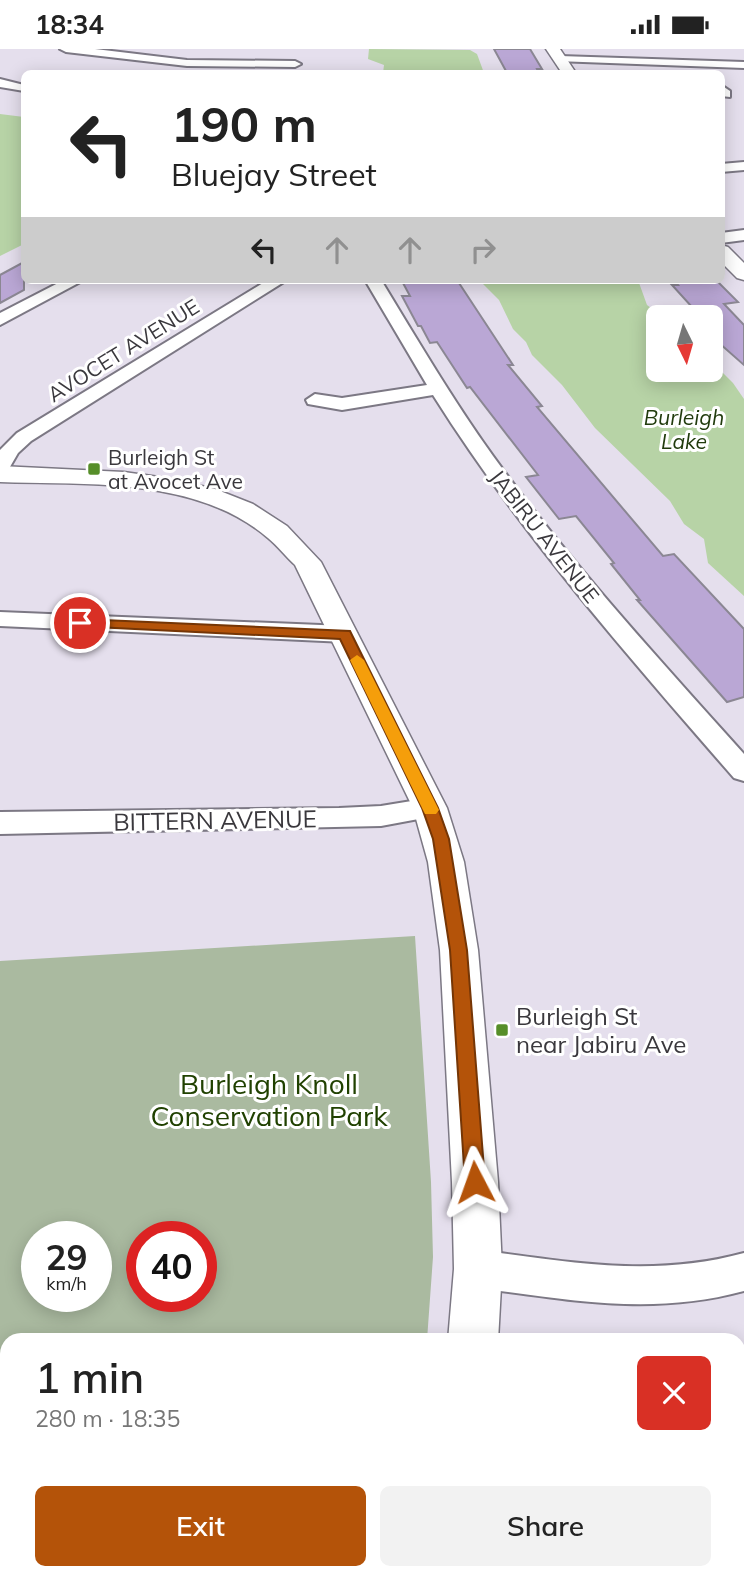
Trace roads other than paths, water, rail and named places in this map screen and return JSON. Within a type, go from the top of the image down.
[{"type":"street","points":[[66,49],[187,63],[295,69],[294,49]]},
{"type":"street","points":[[557,54],[744,65]]},
{"type":"street","points":[[557,54],[567,70]]},
{"type":"street","points":[[698,63],[704,70]]},
{"type":"street","points":[[0,83],[21,87]]},
{"type":"street","points":[[725,168],[744,166]]},
{"type":"street","points":[[725,237],[744,235]]},
{"type":"street","points":[[725,255],[744,274]]},
{"type":"street","points":[[0,320],[68,284]]},
{"type":"street","name":"AVOCET AVENUE","points":[[0,468],[10,450],[24,437],[273,284]]},
{"type":"street","name":"JABIRU AVENUE","points":[[375,284],[437,389],[487,461],[590,595],[744,771]]},
{"type":"street","points":[[314,400],[342,404],[437,389]]},
{"type":"street","points":[[0,474],[164,485],[218,499],[275,529],[293,544],[307,562],[430,808],[446,862],[458,950],[475,1182],[478,1269],[474,1333]]},
{"type":"street","points":[[0,619],[345,634]]},
{"type":"street","name":"BITTERN AVENUE","points":[[0,824],[339,818],[381,816],[430,808]]},
{"type":"street","points":[[478,1269],[625,1288],[684,1285],[744,1272]]},
{"type":"water","points":[[369,49],[470,50],[477,54],[483,70],[383,70],[384,65],[368,59]]},
{"type":"water","points":[[0,114],[21,117],[21,246],[0,256]]},
{"type":"water","name":"Burleigh Lake","points":[[483,284],[639,284],[647,305],[646,382],[723,382],[723,373],[733,383],[744,399],[744,596],[708,563],[704,539],[684,524],[670,501],[595,428],[513,329],[499,300]]},
{"type":"place","name":"Burleigh St at Avocet Ave","points":[[94,469]]},
{"type":"place","name":"Burleigh St near Jabiru Ave","points":[[502,1030]]},
{"type":"park label","name":"Burleigh Knoll Conservation Park","points":[[269,1099]]}]
